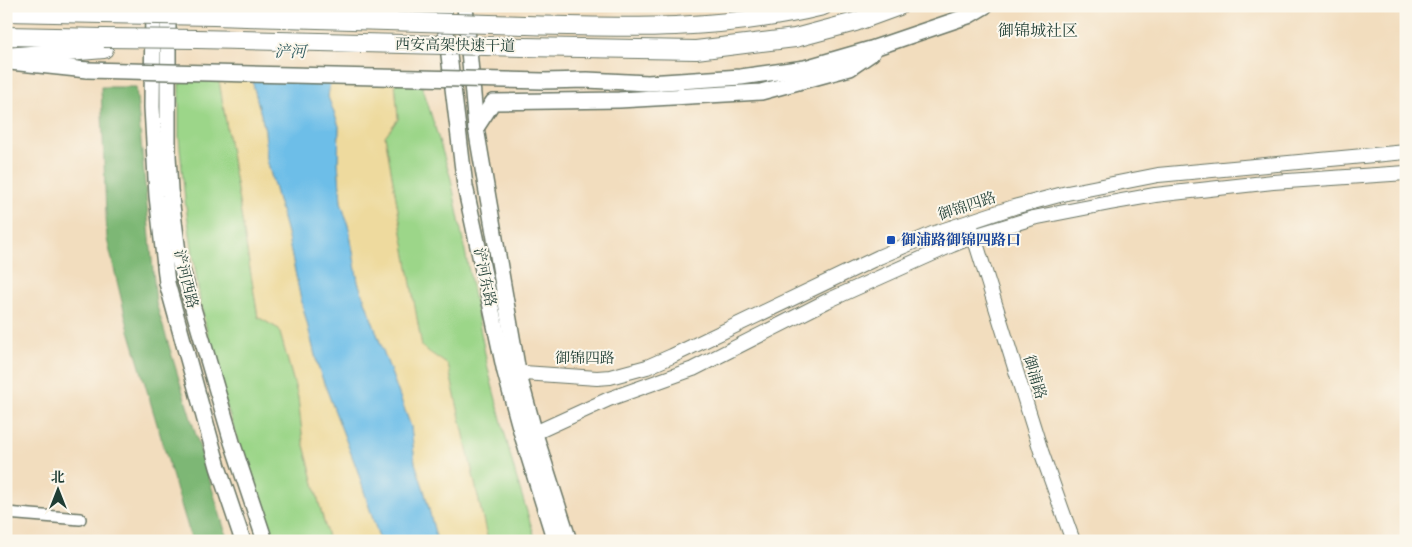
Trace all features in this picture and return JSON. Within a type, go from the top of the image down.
[{"type":"highway","name":"西安高架快速干道","points":[[6,12],[103,10],[214,16],[644,28],[697,26],[757,20],[823,6]]},
{"type":"highway","name":"西安高架快速干道","points":[[6,36],[104,44],[197,39],[696,50],[795,38],[855,22],[899,6]]},
{"type":"highway","points":[[6,57],[104,44]]},
{"type":"main road","name":"浐河西路","points":[[153,6],[152,107],[157,196],[167,283],[218,468],[243,541]]},
{"type":"main road","name":"浐河西路","points":[[168,6],[168,156],[170,190],[180,260],[232,442],[265,541]]},
{"type":"main road","name":"浐河东路","points":[[443,6],[465,186],[556,541]]},
{"type":"main road","name":"浐河东路","points":[[465,6],[476,128],[512,372]]},
{"type":"main road","points":[[6,61],[87,70],[543,81],[587,80],[648,83],[741,77],[805,68],[968,16],[985,6]]},
{"type":"main road","points":[[476,128],[493,102],[619,100],[761,92],[850,68],[885,44]]},
{"type":"main road","name":"浐河东路","points":[[529,436],[569,541]]},
{"type":"street","name":"御锦四路","points":[[512,372],[597,378],[628,373],[672,356],[879,257],[932,234],[1067,193],[1158,175],[1406,152]]},
{"type":"street","name":"御锦四路","points":[[529,436],[609,399],[693,368],[827,301],[974,236],[1033,218],[1155,195],[1273,182],[1406,173]]},
{"type":"street","name":"御浦路","points":[[969,222],[1040,451],[1073,541]]},
{"type":"street","points":[[6,513],[80,519]]},
{"type":"green space","points":[[189,79],[219,80],[258,317],[279,329],[298,397],[303,441],[329,541],[269,541],[216,372],[200,301],[185,200],[179,137],[179,84]]},
{"type":"green space","points":[[395,82],[421,82],[451,179],[488,369],[515,473],[536,541],[488,541],[448,365],[422,348],[385,136],[398,119]]},
{"type":"green space","points":[[101,87],[136,87],[156,303],[228,541],[192,541],[128,327],[107,239]]},
{"type":"sand","points":[[219,80],[252,80],[265,130],[267,160],[287,233],[318,367],[357,469],[380,541],[329,541],[303,441],[298,397],[279,329],[258,317]]},
{"type":"sand","points":[[330,81],[395,82],[398,119],[385,136],[422,347],[448,365],[488,541],[437,541],[415,463],[411,427],[358,282],[349,229],[341,202],[338,162],[339,126],[328,97]]},
{"type":"water","name":"浐河","points":[[252,80],[330,81],[328,97],[339,126],[338,162],[341,202],[349,229],[358,282],[411,427],[415,463],[437,541],[380,541],[357,469],[318,367],[287,233],[267,160],[265,130]]},
{"type":"pier","points":[[240,6],[346,6],[341,41],[332,81],[249,80],[244,59]]},
{"type":"place","name":"御浦路御锦四路口","points":[[891,240]]},
{"type":"district","name":"御锦城社区","points":[[1038,30]]}]
